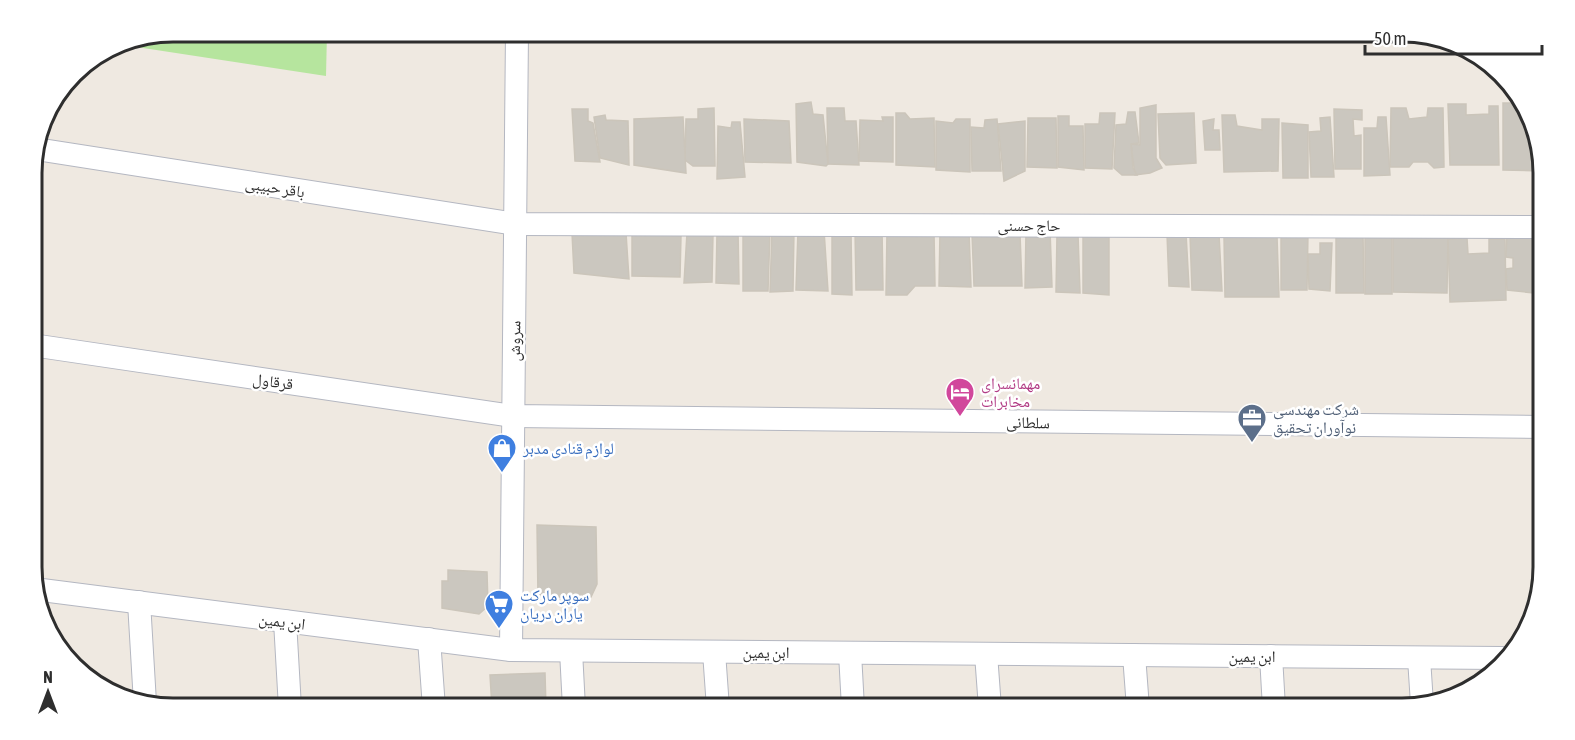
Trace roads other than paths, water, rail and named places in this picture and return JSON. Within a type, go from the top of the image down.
[{"type":"street","name":"سروش","points":[[512,650],[517,42]]},
{"type":"street","name":"باقر حبیبی","points":[[44,150],[515,224]]},
{"type":"street","name":"حاج حسنی","points":[[515,224],[1533,227]]},
{"type":"street","name":"قرقاول","points":[[42,346],[513,416]]},
{"type":"street","name":"سلطانی","points":[[513,416],[1533,427]]},
{"type":"street","name":"ابن یمین","points":[[44,590],[512,650],[1495,658]]},
{"type":"street","points":[[139,602],[145,695]]},
{"type":"street","points":[[285,621],[289,698]]},
{"type":"street","points":[[429,639],[433,698]]},
{"type":"street","points":[[571,651],[573,698]]},
{"type":"street","points":[[714,652],[717,698]]},
{"type":"street","points":[[850,653],[852,698]]},
{"type":"street","points":[[986,654],[989,698]]},
{"type":"street","points":[[1134,655],[1137,698]]},
{"type":"street","points":[[1271,656],[1273,698]]},
{"type":"street","points":[[1419,658],[1421,696]]},
{"type":"place","name":"مهمانسرای مخابرات","points":[[960,418]]},
{"type":"place","name":"شرکت مهندسی نوآوران تحقیق","points":[[1252,444]]},
{"type":"place","name":"لوازم قنادى مدبر","points":[[502,474]]},
{"type":"place","name":"سوپر مارکت یاران دریان","points":[[499,630]]}]
